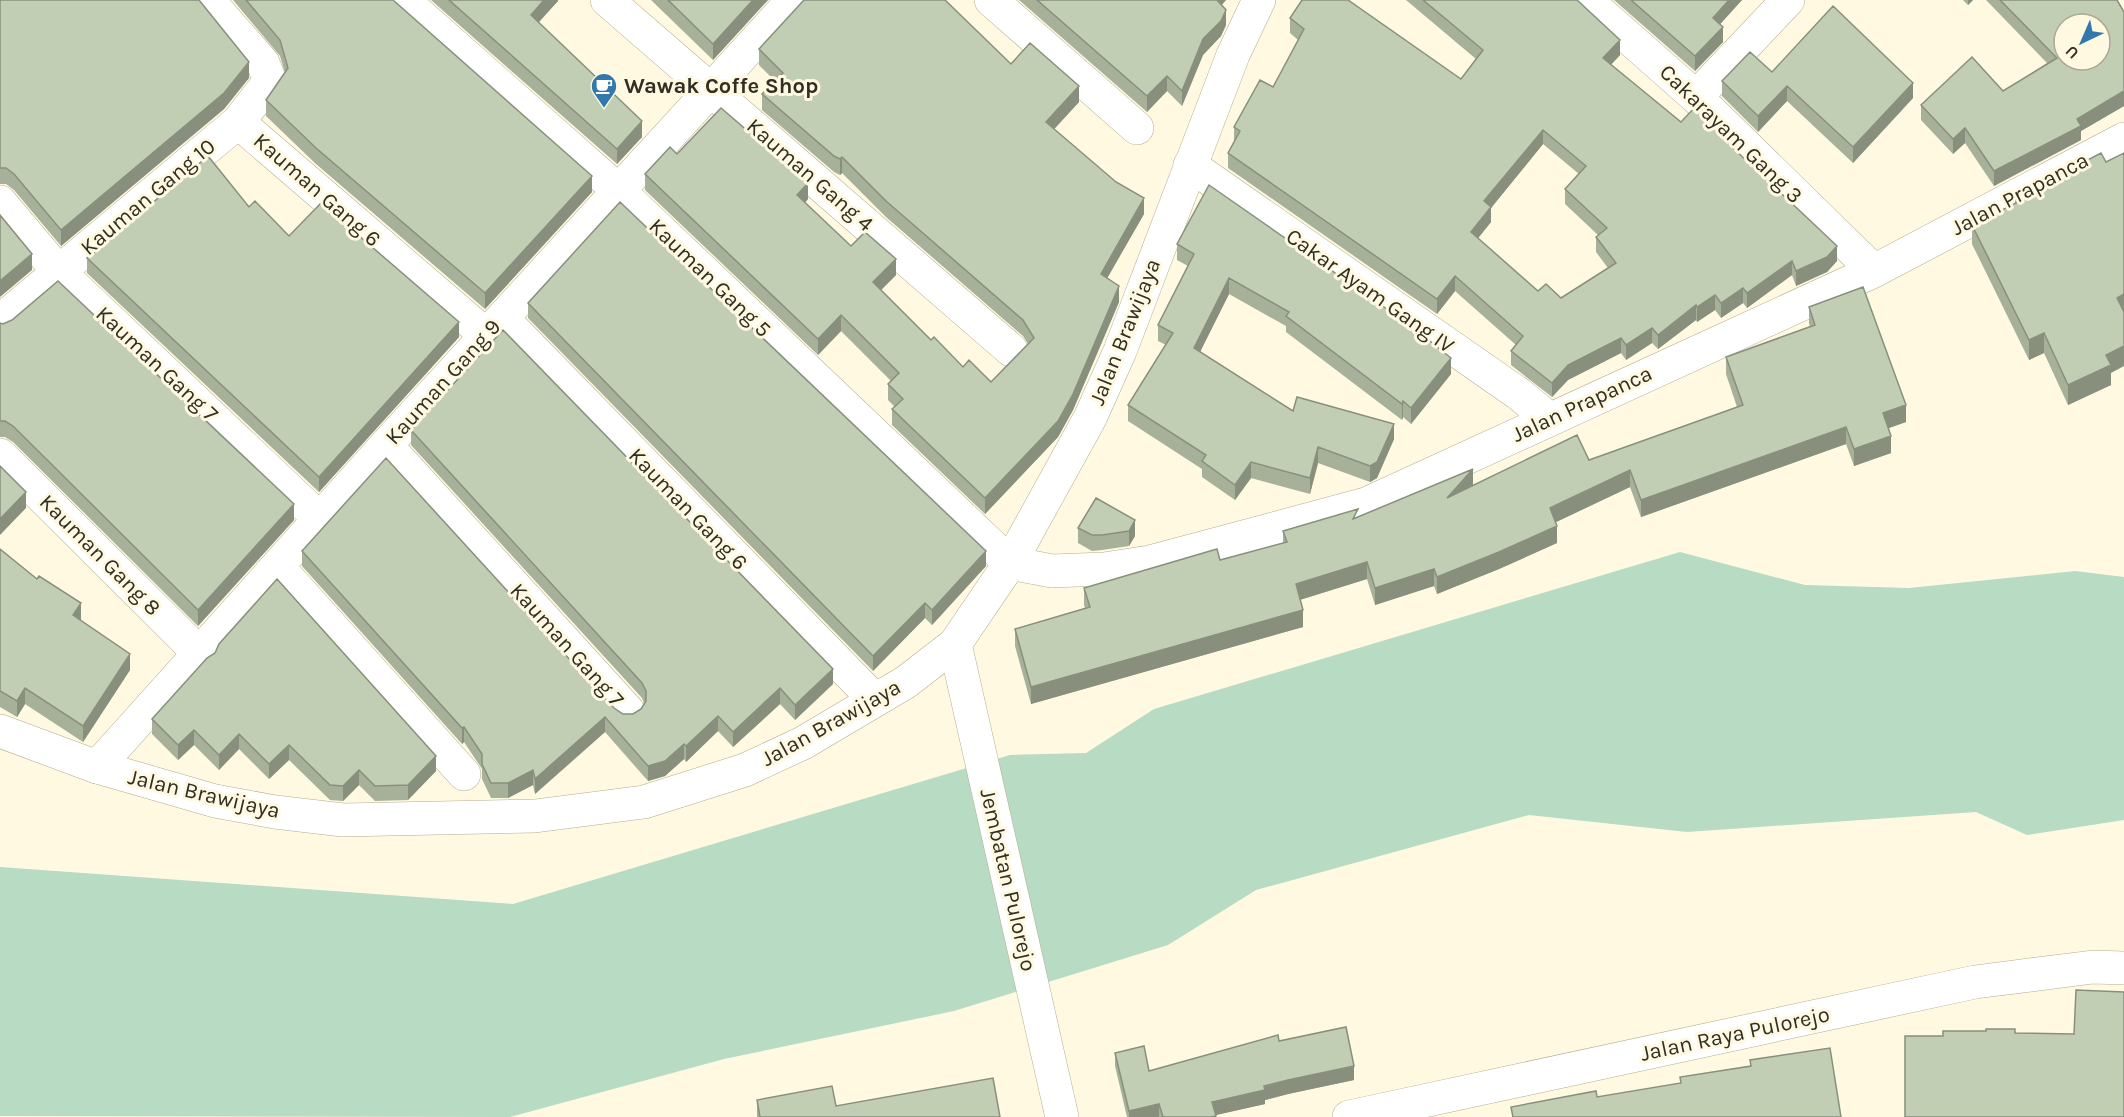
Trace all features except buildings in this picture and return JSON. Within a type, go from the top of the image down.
[{"type":"street","name":"Kauman Gang 6","points":[[208,0],[263,63],[270,81],[238,122],[494,327],[875,700]]},
{"type":"street","name":"Kauman Gang 5","points":[[403,0],[619,191],[1010,563]]},
{"type":"street","name":"Kauman Gang 4","points":[[607,0],[1011,350]]},
{"type":"street","name":"Kauman Gang 9","points":[[97,767],[201,655],[386,445],[793,0]]},
{"type":"street","points":[[990,0],[1137,128]]},
{"type":"street","name":"Jalan Brawijaya","points":[[0,731],[97,767],[215,801],[275,812],[343,820],[535,816],[644,802],[745,771],[803,743],[906,682],[955,644],[1010,563],[1090,418],[1120,351],[1233,55],[1259,0]]},
{"type":"street","name":"Cakarayam Gang 3","points":[[1586,0],[1696,97],[1874,271]]},
{"type":"street","points":[[1696,97],[1788,0]]},
{"type":"street","name":"Kauman Gang 10","points":[[58,271],[238,122]]},
{"type":"street","name":"Jalan Prapanca","points":[[1010,563],[1052,571],[1116,567],[1150,562],[1331,516],[1405,488],[1549,419],[1874,271],[2124,139]]},
{"type":"street","name":"Cakar Ayam Gang IV","points":[[1190,165],[1519,394],[1549,419]]},
{"type":"street","name":"Kauman Gang 7","points":[[0,202],[58,271],[321,520]]},
{"type":"street","points":[[0,321],[58,271]]},
{"type":"street","name":"Kauman Gang 7","points":[[386,445],[627,711]]},
{"type":"street","name":"Kauman Gang 8","points":[[0,455],[201,655]]},
{"type":"street","points":[[278,567],[464,774]]},
{"type":"street","name":"Jembatan Pulorejo","points":[[955,644],[1062,1116]]},
{"type":"street","name":"Jalan Raya Pulorejo","points":[[1349,1117],[1975,982],[2093,967],[2124,968]]},
{"type":"shaded area","points":[[1680,552],[1805,585],[1909,588],[2075,571],[2124,577],[2124,820],[2027,835],[1976,812],[1687,832],[1529,815],[1256,890],[1168,945],[954,1011],[724,1059],[510,1117],[0,1116],[0,867],[513,904],[1010,755],[1086,753],[1154,709]]},
{"type":"place","name":"Wawak Coffe Shop","points":[[604,109]]}]
